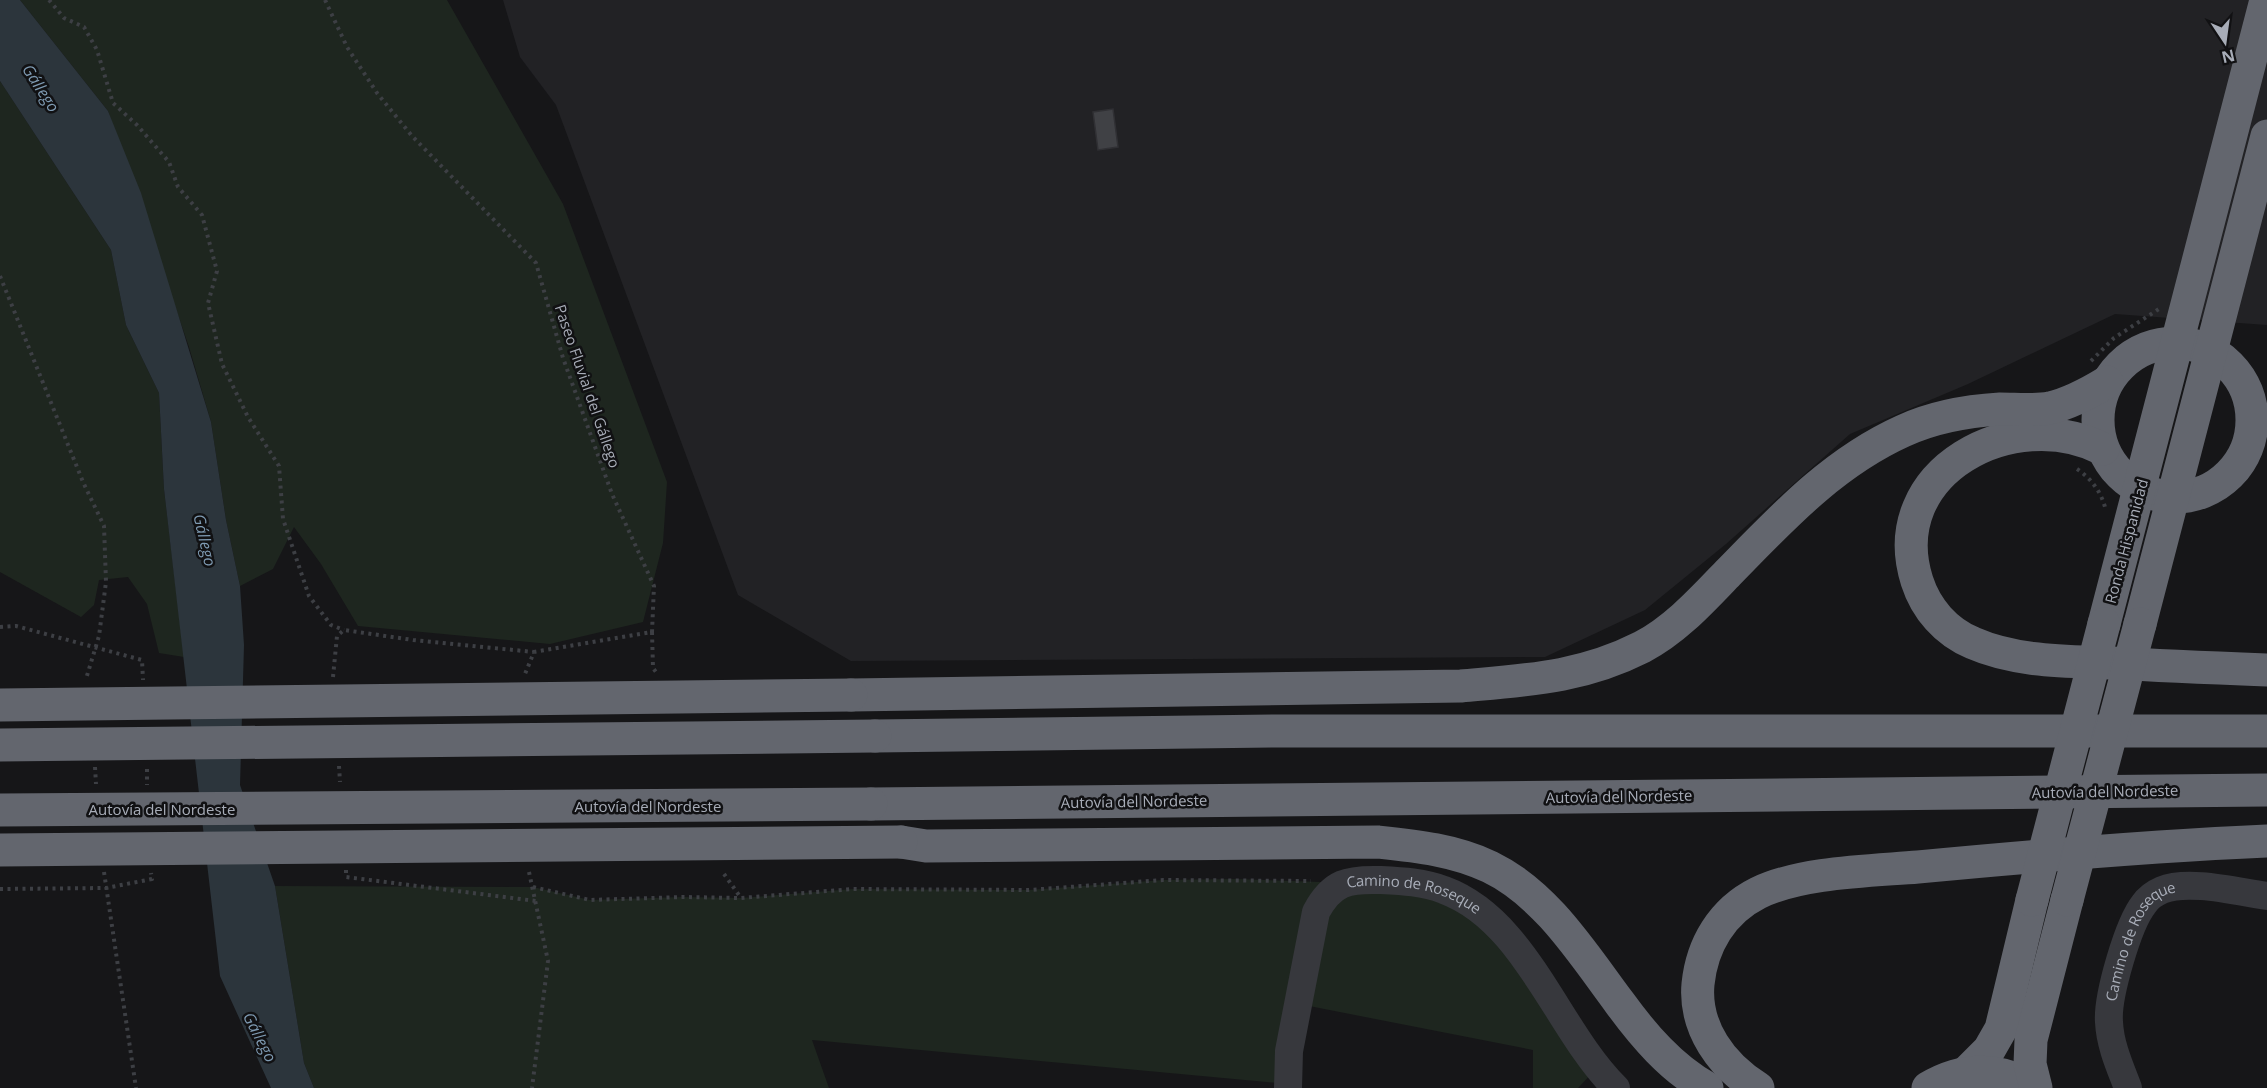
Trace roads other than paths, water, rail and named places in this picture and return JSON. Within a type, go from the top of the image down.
[{"type":"highway","name":"Ronda Hispanidad","points":[[1967,1072],[1989,1050],[2001,1029],[2032,900],[2266,0]]},
{"type":"highway","name":"Ronda Hispanidad","points":[[2035,1088],[2030,1064],[2031,1040],[2267,136]]},
{"type":"highway","points":[[2178,342],[2200,346],[2224,360],[2244,385],[2250,400],[2252,431],[2244,454],[2231,474],[2204,492],[2173,497],[2139,489],[2122,476],[2103,449],[2100,438],[2098,415],[2103,393],[2099,372],[2114,372],[2132,356],[2154,345],[2178,342]]},
{"type":"highway","points":[[0,705],[1461,686],[1570,674],[1611,661],[1644,646],[1675,624],[1707,595],[1798,502],[1836,470],[1868,448],[1904,430],[1938,418],[1998,409],[2047,408],[2087,394],[2099,372]]},
{"type":"highway","points":[[2103,449],[2091,442],[2062,435],[2017,436],[1985,444],[1961,458],[1941,474],[1918,506],[1911,540],[1915,573],[1931,610],[1944,625],[1971,643],[1993,651],[2019,656],[2080,662],[2267,670]]},
{"type":"highway","points":[[940,694],[1039,705],[1372,710],[1521,731]]},
{"type":"highway","points":[[0,745],[1521,731],[2267,731]]},
{"type":"highway","name":"Autovía del Nordeste","points":[[0,810],[2267,790]]},
{"type":"highway","points":[[901,842],[926,836],[1044,833],[1136,826],[1468,820],[1515,797]]},
{"type":"highway","points":[[1758,1088],[1733,1069],[1710,1041],[1699,1009],[1698,989],[1700,971],[1713,936],[1733,911],[1758,893],[1791,882],[1848,873],[2169,846],[2267,841]]},
{"type":"highway","points":[[0,850],[901,842],[926,846],[1378,842],[1437,850],[1467,857],[1492,868],[1543,906],[1655,1046],[1678,1069],[1707,1088]]},
{"type":"highway","points":[[2169,846],[2184,854],[2267,853]]},
{"type":"highway","name":"Ronda Hispanidad","points":[[1928,1088],[1944,1079],[1967,1072],[1985,1072],[2003,1074],[2035,1088]]},
{"type":"street","name":"Camino de Roseque","points":[[1288,1088],[1289,1052],[1316,912],[1323,899],[1335,887],[1348,881],[1399,881],[1443,889],[1460,897],[1480,912],[1499,928],[1520,953],[1585,1050],[1616,1088]]},
{"type":"street","name":"Camino de Roseque","points":[[2128,1088],[2113,1046],[2108,1012],[2132,924],[2145,902],[2164,889],[2178,886],[2267,896]]},
{"type":"water","name":"Gállego","points":[[0,0],[20,0],[108,111],[141,193],[211,422],[226,520],[240,586],[244,645],[240,785],[275,886],[304,1063],[314,1088],[271,1088],[220,976],[164,489],[159,393],[126,325],[111,250],[0,81]]}]
